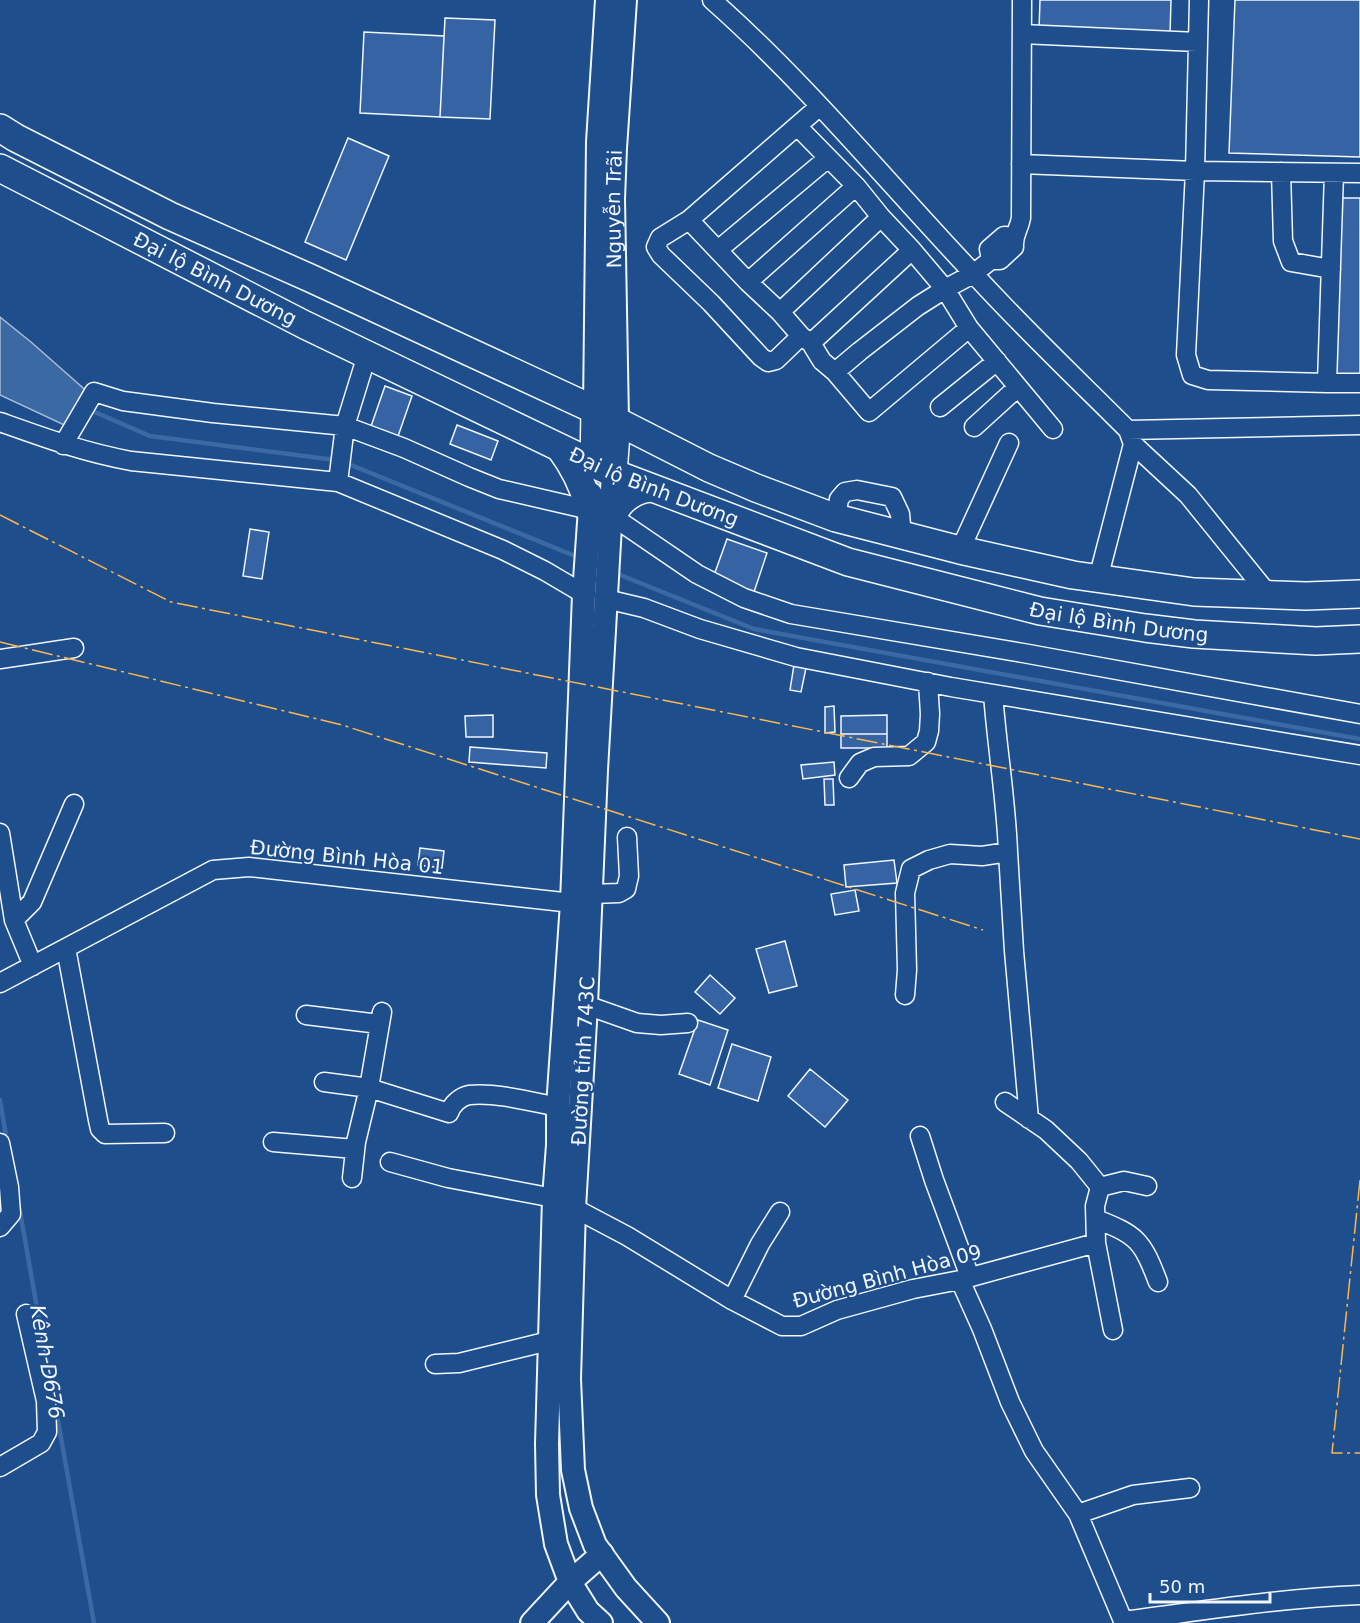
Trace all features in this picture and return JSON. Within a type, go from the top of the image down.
[{"type":"highway","name":"Đại lộ Bình Dương","points":[[0,128],[170,216],[310,278],[606,416],[709,468],[836,518],[960,550],[1098,579],[1194,592],[1306,596],[1360,594]]},
{"type":"highway","name":"Đại lộ Bình Dương","points":[[0,168],[305,325],[603,469],[848,562],[1040,611],[1145,628],[1194,634],[1316,640],[1360,639]]},
{"type":"highway","points":[[603,469],[606,416]]},
{"type":"highway","points":[[560,448],[578,475],[585,492],[601,513],[629,495],[650,488]]},
{"type":"main road","name":"Nguyễn Trãi","points":[[606,416],[598,142],[607,0]]},
{"type":"main road","name":"Nguyễn Trãi","points":[[606,416],[615,147],[625,0]]},
{"type":"main road","name":"Đường tỉnh 743C","points":[[603,469],[601,513],[606,600],[596,770],[585,901],[558,1107],[558,1145],[564,1203],[573,1470],[581,1508],[595,1545],[626,1588],[658,1623]]},
{"type":"main road","name":"Đường tỉnh 743C","points":[[601,513],[584,594],[586,1005],[549,1341],[547,1444],[548,1495],[556,1544],[570,1582],[588,1611],[601,1623]]},
{"type":"main road","points":[[532,1623],[570,1582],[602,1554]]},
{"type":"street","points":[[712,0],[820,106],[973,274],[1188,495],[1269,595]]},
{"type":"street","points":[[835,372],[918,306],[973,274],[991,260],[989,249],[1004,236],[1014,237],[1019,229],[1022,218],[1022,0]]},
{"type":"street","points":[[1199,0],[1195,171],[1186,355],[1192,375],[1208,380],[1360,383]]},
{"type":"street","points":[[1022,34],[1197,42]]},
{"type":"street","points":[[820,106],[689,220],[660,238],[656,247],[661,255],[768,362],[776,360],[806,340],[912,250]]},
{"type":"street","points":[[797,126],[856,186],[945,289],[969,328],[1053,429]]},
{"type":"street","points":[[718,250],[828,158]]},
{"type":"street","points":[[1022,164],[1195,171],[1360,173]]},
{"type":"street","points":[[1281,172],[1283,241],[1291,262],[1331,269]]},
{"type":"street","points":[[1327,383],[1334,173]]},
{"type":"street","points":[[748,282],[856,186]]},
{"type":"street","points":[[780,312],[881,217]]},
{"type":"street","points":[[689,220],[780,312],[869,412],[969,328]]},
{"type":"street","points":[[338,482],[345,426],[367,355]]},
{"type":"street","points":[[940,408],[997,361]]},
{"type":"street","points":[[974,427],[1018,387]]},
{"type":"street","points":[[63,445],[93,392],[123,401],[213,413],[345,426],[404,448],[499,489],[601,513],[697,574],[744,598],[791,614],[1360,714]]},
{"type":"street","points":[[0,422],[63,445],[99,455],[338,482],[503,550],[584,594]]},
{"type":"street","points":[[1131,437],[1360,425]]},
{"type":"street","points":[[1098,579],[1131,437]]},
{"type":"street","points":[[960,550],[1009,443]]},
{"type":"street","points":[[606,600],[644,608],[700,629],[796,657],[993,694],[1360,755]]},
{"type":"street","points":[[0,659],[74,648]]},
{"type":"street","points":[[849,778],[860,763],[874,757],[909,756],[926,742],[930,714],[928,682]]},
{"type":"street","points":[[993,694],[996,741],[1006,816],[1014,951],[1029,1119]]},
{"type":"street","points":[[14,920],[32,902],[74,804]]},
{"type":"street","points":[[0,833],[14,920],[27,969]]},
{"type":"street","name":"Đường Bình Hòa 01","points":[[0,982],[213,870],[249,867],[585,901],[626,889],[629,876],[627,837]]},
{"type":"street","points":[[905,995],[907,970],[905,893],[911,870],[929,860],[950,854],[982,856],[1008,852]]},
{"type":"street","points":[[66,948],[100,1129],[105,1134],[165,1133]]},
{"type":"street","points":[[586,1005],[637,1023],[661,1025],[688,1023]]},
{"type":"street","points":[[306,1015],[381,1018],[369,1088],[355,1149],[352,1178]]},
{"type":"street","points":[[324,1082],[369,1088],[449,1113],[455,1102],[471,1095],[497,1096],[558,1107]]},
{"type":"street","points":[[1005,1102],[1046,1130],[1079,1161],[1100,1187]]},
{"type":"street","points":[[920,1136],[965,1279],[1010,1402],[1034,1451],[1078,1514],[1123,1622],[1265,1603],[1360,1595]]},
{"type":"street","points":[[273,1142],[355,1149]]},
{"type":"street","points":[[0,1227],[11,1215],[9,1186],[1,1155]]},
{"type":"street","name":"Đường Bình Hòa 09","points":[[390,1162],[448,1178],[564,1203],[627,1236],[732,1300],[782,1326],[801,1326],[837,1310],[913,1289],[965,1279],[1096,1243]]},
{"type":"street","points":[[1100,1187],[1124,1181],[1147,1186]]},
{"type":"street","points":[[1100,1187],[1095,1206],[1096,1243],[1113,1330]]},
{"type":"street","points":[[732,1300],[760,1244],[780,1212]]},
{"type":"street","points":[[1095,1219],[1114,1226],[1140,1243],[1148,1256],[1158,1282]]},
{"type":"street","points":[[0,1467],[41,1443],[47,1432],[46,1401],[26,1314]]},
{"type":"street","points":[[435,1364],[459,1363],[549,1341]]},
{"type":"street","points":[[1078,1514],[1133,1495],[1190,1488]]},
{"type":"water","points":[[0,317],[91,395],[75,430],[0,395]]},
{"type":"building","points":[[1040,0],[1171,0],[1170,35],[1039,30]]},
{"type":"building","points":[[1235,0],[1360,0],[1360,157],[1229,153]]},
{"type":"building","points":[[445,18],[495,20],[490,119],[440,117]]},
{"type":"building","points":[[364,32],[444,36],[440,117],[360,113]]},
{"type":"building","points":[[348,138],[389,156],[346,260],[305,242]]},
{"type":"building","points":[[1338,198],[1360,198],[1360,383],[1332,382]]},
{"type":"building","points":[[385,386],[412,396],[396,442],[369,432]]},
{"type":"building","points":[[457,425],[498,441],[491,460],[450,444]]},
{"type":"building","points":[[250,529],[269,532],[262,579],[243,576]]},
{"type":"building","points":[[727,539],[767,553],[754,592],[713,578]]},
{"type":"building","points":[[794,665],[806,668],[801,692],[790,690]]},
{"type":"building","points":[[834,706],[835,732],[825,733],[825,707]]},
{"type":"building","points":[[493,715],[493,737],[466,737],[465,716]]},
{"type":"building","points":[[887,715],[887,734],[841,734],[841,716]]},
{"type":"building","points":[[841,734],[887,734],[887,748],[841,748]]},
{"type":"building","points":[[470,747],[547,753],[546,768],[469,762]]},
{"type":"building","points":[[834,762],[835,775],[803,779],[801,765]]},
{"type":"building","points":[[824,779],[833,779],[834,805],[825,805]]},
{"type":"building","points":[[420,848],[444,851],[442,868],[418,865]]},
{"type":"building","points":[[894,860],[897,883],[846,887],[844,865]]},
{"type":"building","points":[[855,890],[859,911],[835,915],[831,894]]},
{"type":"building","points":[[785,941],[797,986],[769,993],[756,949]]},
{"type":"building","points":[[710,975],[735,998],[720,1014],[695,992]]},
{"type":"building","points":[[698,1020],[728,1030],[710,1085],[679,1074]]},
{"type":"building","points":[[732,1044],[771,1057],[758,1101],[718,1088]]},
{"type":"building","points":[[810,1069],[848,1100],[825,1127],[788,1096]]},
{"type":"waterway","points":[[90,410],[150,436],[335,460]]},
{"type":"waterway","points":[[346,463],[580,558]]},
{"type":"waterway","points":[[613,572],[754,629],[1360,739]]},
{"type":"waterway","name":"Kênh D676","points":[[0,1100],[7,1142]]},
{"type":"waterway","name":"Kênh D676","points":[[19,1206],[50,1381]]},
{"type":"waterway","name":"Kênh D676","points":[[55,1404],[94,1623]]},
{"type":"power","points":[[0,515],[171,602],[1360,839]]},
{"type":"power","points":[[0,642],[342,725],[983,930]]},
{"type":"power","points":[[1360,1180],[1332,1453],[1360,1453]]}]
